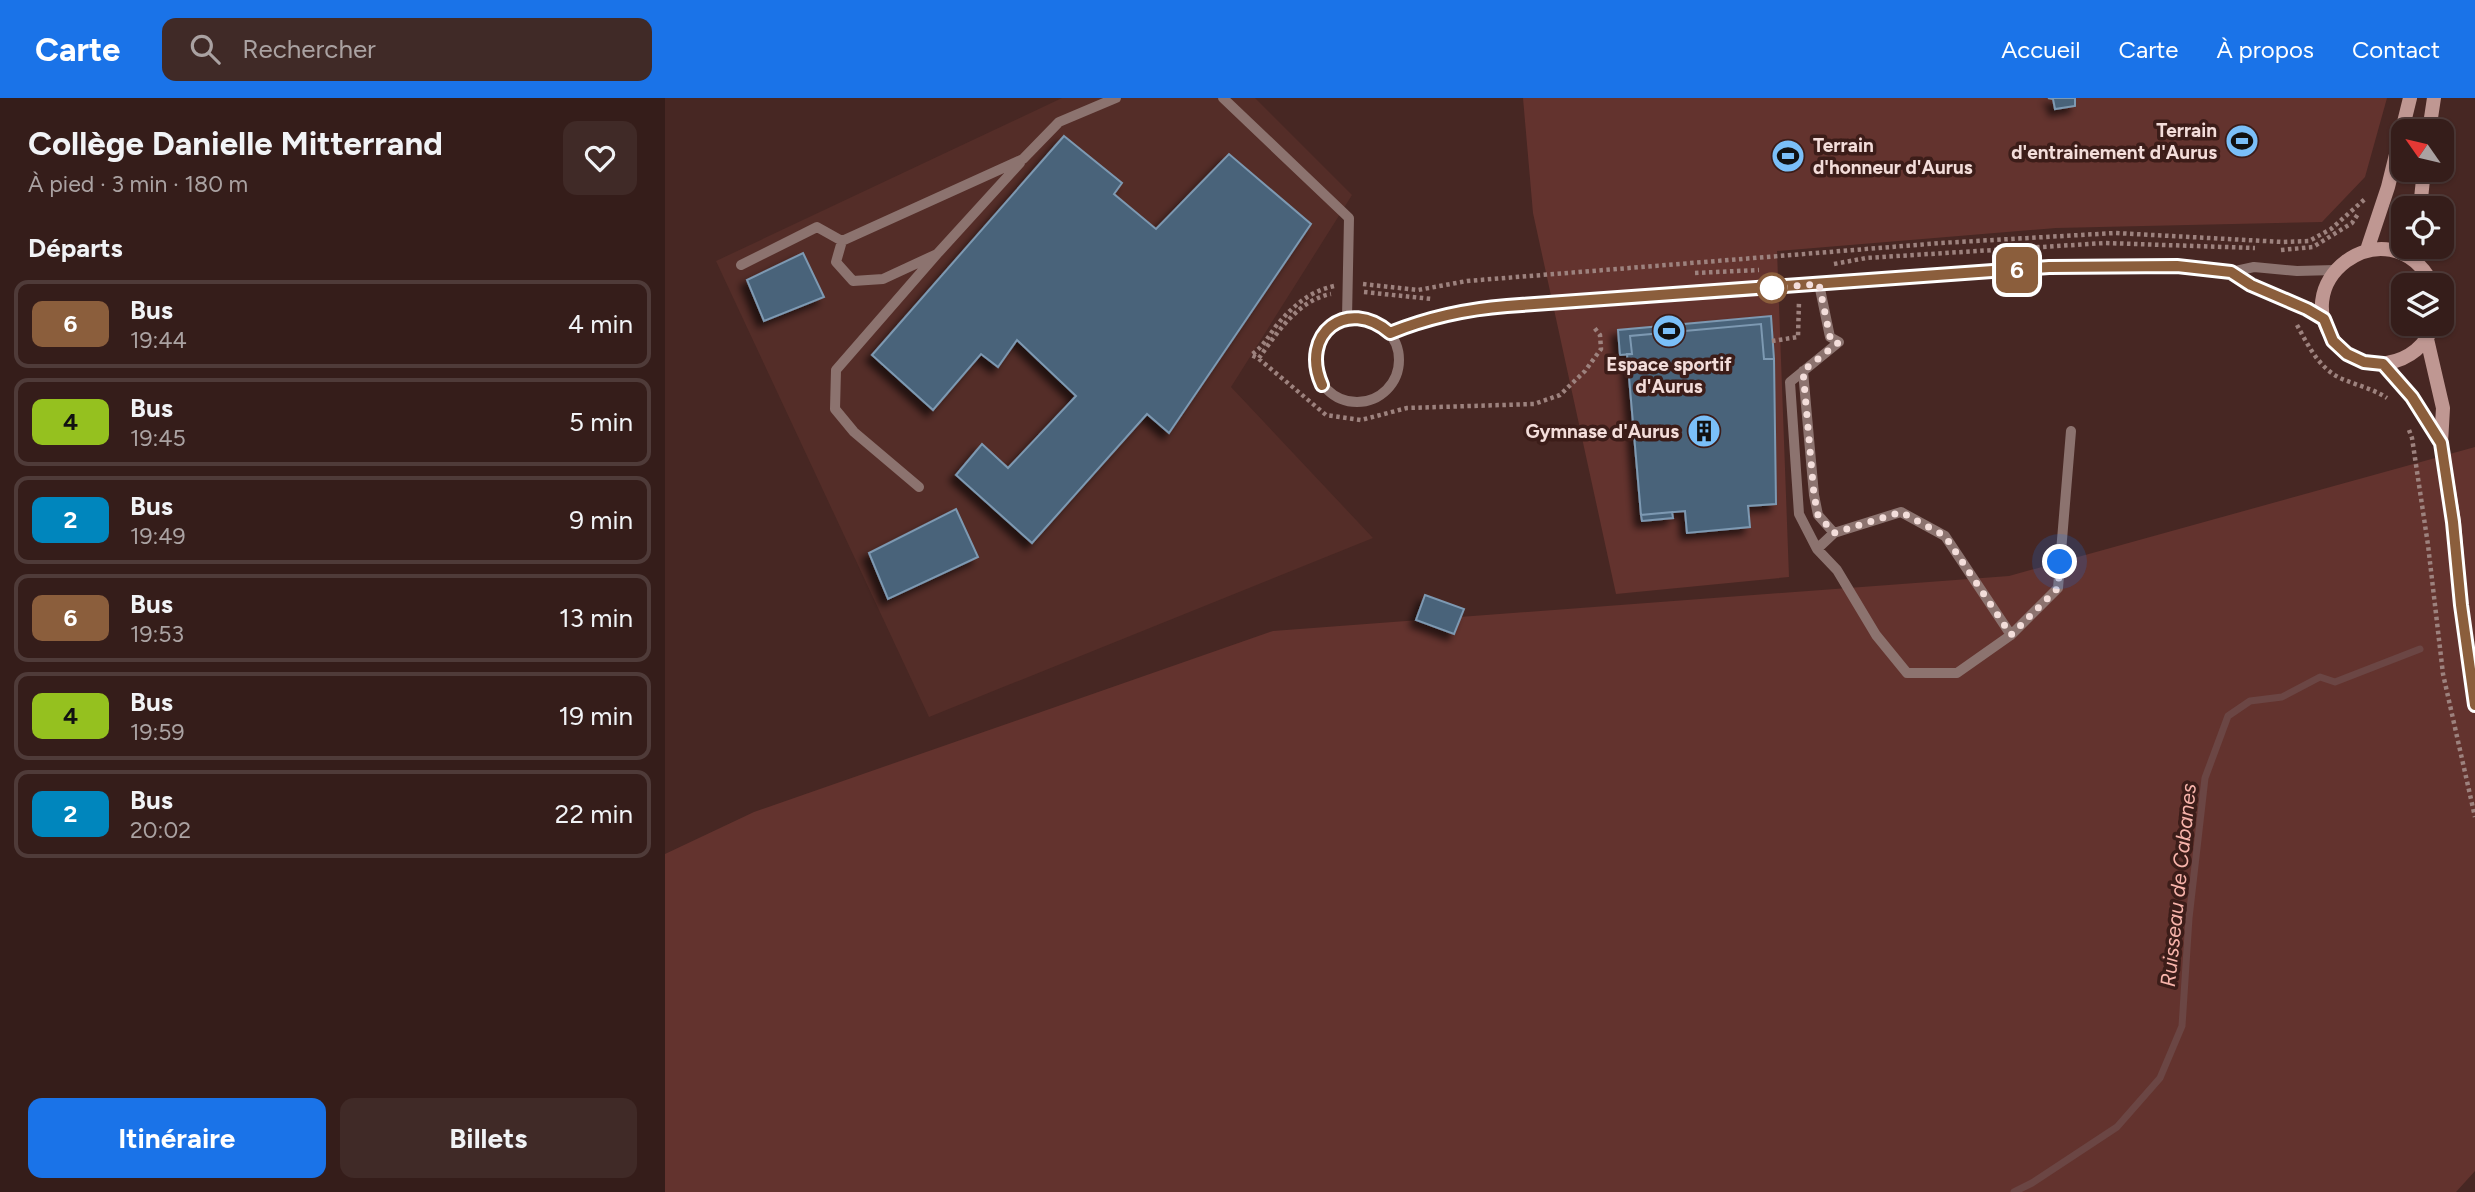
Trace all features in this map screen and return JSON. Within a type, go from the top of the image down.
[{"type":"main road","points":[[2367,250],[2388,187],[2410,98]]},
{"type":"main road","points":[[2431,119],[2434,98]]},
{"type":"main road","points":[[2425,273],[2419,264],[2403,254],[2385,249],[2367,250],[2344,261],[2335,270],[2326,286],[2322,305],[2324,319],[2333,341],[2347,354],[2364,362],[2383,364],[2407,356],[2428,336]]},
{"type":"main road","points":[[2419,259],[2419,264]]},
{"type":"main road","points":[[2427,339],[2443,408],[2441,443],[2475,705]]},
{"type":"main road","points":[[2383,364],[2412,397],[2441,443]]},
{"type":"lane","points":[[919,487],[854,432],[835,409],[836,370],[937,254],[1059,122],[1117,98]]},
{"type":"lane","points":[[1223,98],[1349,218],[1347,318]]},
{"type":"lane","points":[[937,254],[883,279],[853,281],[836,262],[842,241],[1023,159]]},
{"type":"lane","points":[[741,265],[817,227],[842,241]]},
{"type":"lane","points":[[1390,333],[1414,322],[1483,308],[2064,267],[2177,266],[2231,272],[2253,267],[2297,271],[2335,270]]},
{"type":"lane","points":[[2231,272],[2251,285],[2324,319]]},
{"type":"lane","points":[[1819,284],[1830,337],[1839,342],[1790,382],[1799,514],[1817,549],[1837,570],[1876,635],[1907,673],[1957,673],[2011,635],[2058,588],[2071,431]]},
{"type":"lane","points":[[1363,317],[1378,323],[1390,333],[1398,346],[1400,361],[1396,376],[1388,388],[1369,400],[1347,401],[1333,395],[1322,385],[1316,371],[1317,344],[1324,332],[1347,318],[1363,317]]},
{"type":"lane","points":[[1803,371],[1814,495],[1818,515],[1834,533]]},
{"type":"lane","points":[[1817,549],[1834,533],[1901,512],[1945,536],[2011,635]]},
{"type":"path","points":[[1593,326],[1600,335],[1601,349],[1585,371],[1560,395],[1534,404],[1407,408],[1361,420],[1326,415],[1251,355],[1303,298],[1323,289],[1347,285],[1370,284],[1418,290],[1467,281],[1941,243],[2115,233],[2309,241],[2341,220],[2362,201]]},
{"type":"path","points":[[2287,318],[2297,323],[2315,358],[2336,376],[2378,392],[2388,399]]},
{"type":"path","points":[[2407,427],[2412,438],[2428,545],[2443,674],[2475,817]]},
{"type":"shaded area","points":[[1062,98],[1255,98],[1352,195],[1231,387],[1373,538],[929,717],[716,261]]},
{"type":"shaded area","name":"Espace sportif d'Aurus","points":[[1523,98],[2387,98],[2365,177],[2322,222],[2056,228],[1777,251],[1789,577],[1616,594],[1533,213]]},
{"type":"shaded area","points":[[2475,447],[2475,1171],[2456,1192],[665,1192],[665,854],[754,812],[1273,631],[2009,576]]},
{"type":"building","points":[[2048,98],[2075,98],[2075,106],[2055,109],[2053,99]]},
{"type":"building","points":[[1064,136],[1122,183],[1114,194],[1156,229],[1229,154],[1311,224],[1169,433],[1147,414],[1032,543],[956,475],[982,444],[1008,468],[1076,396],[1017,340],[998,367],[981,354],[933,410],[872,355]]},
{"type":"building","points":[[803,253],[824,297],[764,321],[747,280]]},
{"type":"building","points":[[1771,316],[1774,359],[1764,359],[1761,324],[1630,336],[1632,354],[1620,355],[1618,330]]},
{"type":"building","name":"Gymnase d'Aurus","points":[[1761,324],[1764,359],[1774,359],[1776,504],[1748,506],[1750,527],[1687,533],[1685,511],[1641,515],[1627,354],[1632,354],[1630,336]]},
{"type":"building","points":[[956,509],[978,557],[888,599],[869,553]]},
{"type":"building","points":[[1672,512],[1673,518],[1642,521],[1641,515]]},
{"type":"building","points":[[1425,595],[1464,609],[1454,634],[1416,620]]},
{"type":"waterway","name":"Ruisseau de Cabanes","points":[[2014,1192],[2117,1127],[2160,1078],[2182,1026],[2189,918],[2205,778],[2228,716],[2250,701],[2282,697],[2320,677],[2335,682],[2420,649]]},
{"type":"bus line","name":"6","points":[[1322,385],[1316,371],[1317,344],[1324,332],[1347,318],[1363,317],[1378,323],[1390,333],[1414,322],[1507,306],[2064,267],[2177,266],[2231,272],[2251,285],[2324,319],[2333,341],[2347,354],[2364,362],[2383,364],[2412,397],[2441,443],[2475,705]]},
{"type":"place","name":"Terrain d'entrainement d'Aurus","points":[[2242,141]]},
{"type":"place","name":"Terrain d'honneur d'Aurus","points":[[1788,156]]},
{"type":"place","name":"Espace sportif d'Aurus","points":[[1669,331]]},
{"type":"place","name":"Gymnase d'Aurus","points":[[1704,431]]},
{"type":"route","points":[[1772,288],[1819,284],[1830,337],[1839,342],[1803,371],[1814,495],[1818,515],[1834,533],[1901,512],[1945,536],[2011,635],[2058,588],[2060,562]]}]
